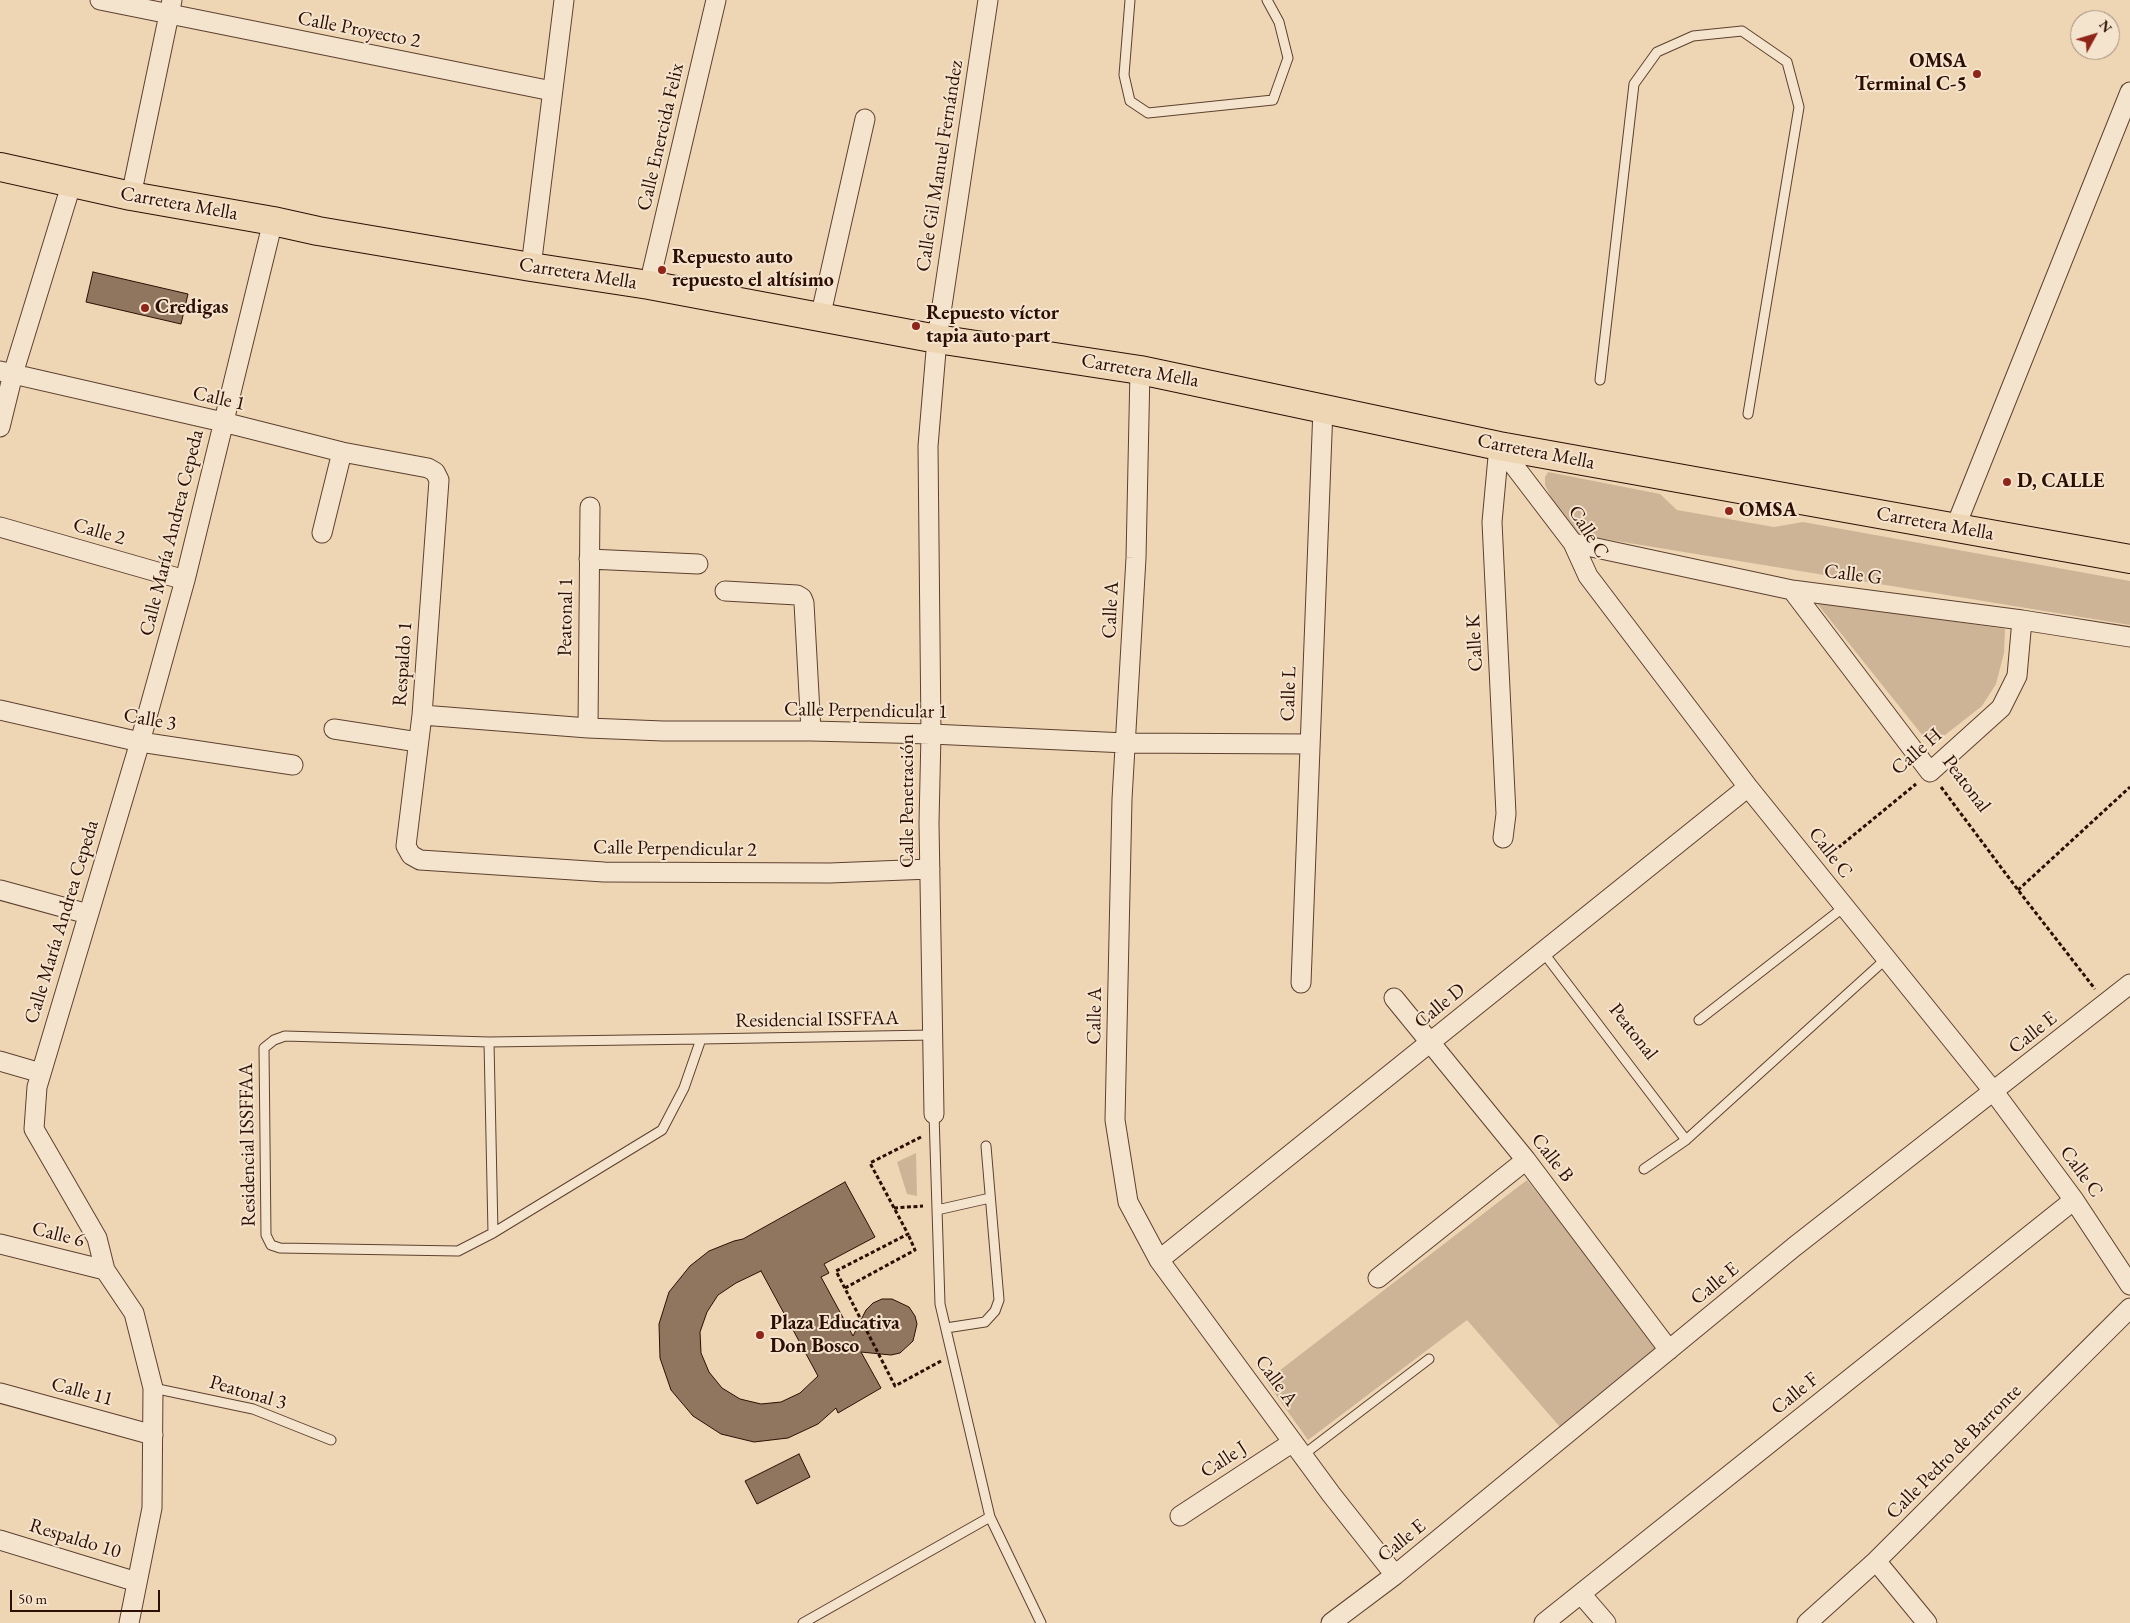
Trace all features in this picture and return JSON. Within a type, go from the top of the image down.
[{"type":"main road","name":"Carretera Mella","points":[[0,166],[131,196],[273,221],[318,231],[649,285],[820,318],[937,338],[1140,370],[1499,446],[2130,559]]},
{"type":"street","name":"Calle Proyecto 2","points":[[100,0],[170,8],[552,91]]},
{"type":"street","points":[[530,267],[564,0]]},
{"type":"street","name":"Calle Enercida Felix","points":[[649,285],[716,0]]},
{"type":"street","name":"Calle Gil Manuel Fernández","points":[[937,338],[988,0]]},
{"type":"street","points":[[131,196],[170,8]]},
{"type":"street","points":[[1955,528],[2130,92]]},
{"type":"street","points":[[820,318],[865,119]]},
{"type":"street","points":[[0,427],[6,373],[72,182]]},
{"type":"street","name":"Calle María Andrea Cepeda","points":[[129,1623],[152,1508],[153,1388],[134,1313],[105,1270],[97,1238],[34,1129],[37,1087],[140,742],[185,580],[273,221]]},
{"type":"street","name":"Calle Penetración","points":[[934,1122],[930,870],[928,446],[937,338]]},
{"type":"street","name":"Calle A","points":[[1140,370],[1136,558],[1122,799],[1115,1120],[1128,1202],[1159,1260],[1298,1449],[1395,1575]]},
{"type":"street","name":"Calle 1","points":[[6,373],[223,422],[342,452],[428,468]]},
{"type":"street","name":"Calle L","points":[[1301,983],[1323,408]]},
{"type":"street","name":"Calle C","points":[[1499,446],[1572,543],[1588,576],[1748,787],[1994,1092],[2074,1200],[2130,1285]]},
{"type":"street","name":"Calle K","points":[[1499,446],[1492,522],[1506,814],[1504,838]]},
{"type":"street","points":[[322,533],[342,452]]},
{"type":"street","name":"Respaldo 1","points":[[420,860],[411,855],[406,846],[422,715],[439,480],[435,472],[428,468]]},
{"type":"street","name":"Peatonal 1","points":[[588,728],[590,507]]},
{"type":"street","name":"Calle 2","points":[[0,526],[185,580]]},
{"type":"street","name":"Calle G","points":[[1572,543],[1792,590],[2022,620],[2130,638]]},
{"type":"street","points":[[589,559],[698,564]]},
{"type":"street","name":"Peatonal","points":[[1792,590],[1930,772]]},
{"type":"street","points":[[725,591],[797,595],[804,603],[811,731]]},
{"type":"street","name":"Calle H","points":[[1930,772],[2001,708],[2017,676],[2022,620]]},
{"type":"street","name":"Calle 3","points":[[0,710],[140,742],[293,765]]},
{"type":"street","name":"Calle Perpendicular 1","points":[[422,715],[588,728],[663,731],[811,731],[930,734],[1126,743],[1309,744]]},
{"type":"street","points":[[334,730],[418,742]]},
{"type":"street","name":"Calle D","points":[[1159,1260],[1748,787]]},
{"type":"street","name":"Calle Perpendicular 2","points":[[420,860],[604,872],[830,873],[930,870]]},
{"type":"street","points":[[0,890],[88,914]]},
{"type":"street","name":"Calle E","points":[[1332,1623],[1395,1575],[1794,1247],[2130,984]]},
{"type":"street","name":"Calle B","points":[[1394,998],[1526,1160],[1669,1350]]},
{"type":"street","points":[[0,1061],[41,1073]]},
{"type":"street","points":[[1378,1278],[1526,1160]]},
{"type":"street","name":"Calle F","points":[[1544,1623],[2074,1200]]},
{"type":"street","name":"Calle 6","points":[[0,1244],[105,1270]]},
{"type":"street","name":"Calle Pedro de Barronte","points":[[1807,1623],[1876,1561],[2130,1309]]},
{"type":"street","name":"Calle 11","points":[[0,1393],[153,1435]]},
{"type":"street","name":"Calle J","points":[[1180,1516],[1298,1449]]},
{"type":"street","name":"Respaldo 10","points":[[1,1545],[137,1582]]},
{"type":"street","points":[[1876,1561],[1927,1623]]},
{"type":"street","points":[[1581,1594],[1606,1623]]},
{"type":"lane","points":[[1130,0],[1124,75],[1130,101],[1148,113],[1273,100],[1288,58],[1279,22],[1267,0]]},
{"type":"lane","points":[[1600,380],[1634,84],[1657,52],[1693,36],[1742,31],[1787,62],[1799,107],[1748,414]]},
{"type":"lane","points":[[1699,1020],[1844,907]]},
{"type":"lane","name":"Peatonal","points":[[1543,952],[1686,1140]]},
{"type":"lane","points":[[1644,1169],[1686,1140],[1887,958]]},
{"type":"lane","name":"Residencial ISSFFAA","points":[[701,1039],[684,1088],[662,1130],[493,1233],[458,1251],[280,1248],[271,1245],[266,1235],[264,1048],[274,1040],[285,1036],[489,1042],[933,1035]]},
{"type":"lane","points":[[489,1042],[493,1233]]},
{"type":"lane","points":[[934,1122],[940,1304],[990,1517],[1041,1623]]},
{"type":"lane","points":[[946,1328],[985,1322],[995,1311],[999,1300],[986,1146]]},
{"type":"lane","points":[[937,1207],[990,1198]]},
{"type":"lane","points":[[1298,1449],[1429,1359]]},
{"type":"lane","name":"Peatonal 3","points":[[153,1388],[253,1409],[331,1440]]},
{"type":"lane","points":[[803,1623],[990,1517]]},
{"type":"path","name":"Calle H","points":[[1813,868],[1930,772]]},
{"type":"path","name":"Peatonal","points":[[1930,772],[2018,890],[2106,1003]]},
{"type":"path","points":[[2018,890],[2130,787]]},
{"type":"path","points":[[845,1288],[915,1250],[870,1163],[934,1122]]},
{"type":"path","points":[[894,1208],[937,1207]]},
{"type":"path","points":[[908,1234],[836,1271],[895,1386],[952,1355]]},
{"type":"shaded area","points":[[1548,472],[1660,494],[1677,510],[1774,527],[1803,522],[2130,581],[2130,625],[1580,535],[1569,526],[1551,497],[1545,485],[1545,477]]},
{"type":"shaded area","points":[[1815,601],[2005,629],[2004,653],[1996,684],[1982,706],[1931,746]]},
{"type":"shaded area","points":[[916,1153],[917,1196],[907,1194],[897,1162]]},
{"type":"shaded area","points":[[1527,1180],[1659,1345],[1560,1427],[1467,1320],[1308,1440],[1266,1381]]},
{"type":"building","points":[[93,272],[188,294],[181,324],[86,302]]},
{"type":"building","points":[[845,1182],[875,1237],[824,1264],[829,1273],[821,1277],[853,1336],[866,1310],[873,1303],[882,1299],[892,1299],[909,1307],[915,1316],[917,1324],[913,1341],[900,1353],[891,1355],[861,1352],[881,1388],[838,1413],[836,1408],[818,1424],[788,1438],[754,1442],[721,1434],[693,1416],[671,1390],[660,1358],[659,1324],[669,1292],[690,1266],[709,1251],[743,1239]],"holes":[[[761,1271],[818,1376],[800,1393],[781,1402],[761,1404],[740,1399],[722,1388],[709,1372],[701,1353],[700,1332],[707,1312],[718,1295],[736,1283]]]},
{"type":"building","points":[[799,1454],[810,1477],[757,1504],[745,1481]]},
{"type":"place","name":"OMSA Terminal C-5","points":[[1977,74]]},
{"type":"place","name":"Repuesto auto repuesto el altísimo","points":[[662,270]]},
{"type":"place","name":"Credigas","points":[[145,308]]},
{"type":"place","name":"Repuesto víctor tapia auto part","points":[[916,326]]},
{"type":"place","name":"D, CALLE","points":[[2007,482]]},
{"type":"place","name":"OMSA","points":[[1729,511]]},
{"type":"place","name":"Plaza Educativa Don Bosco","points":[[760,1335]]}]
